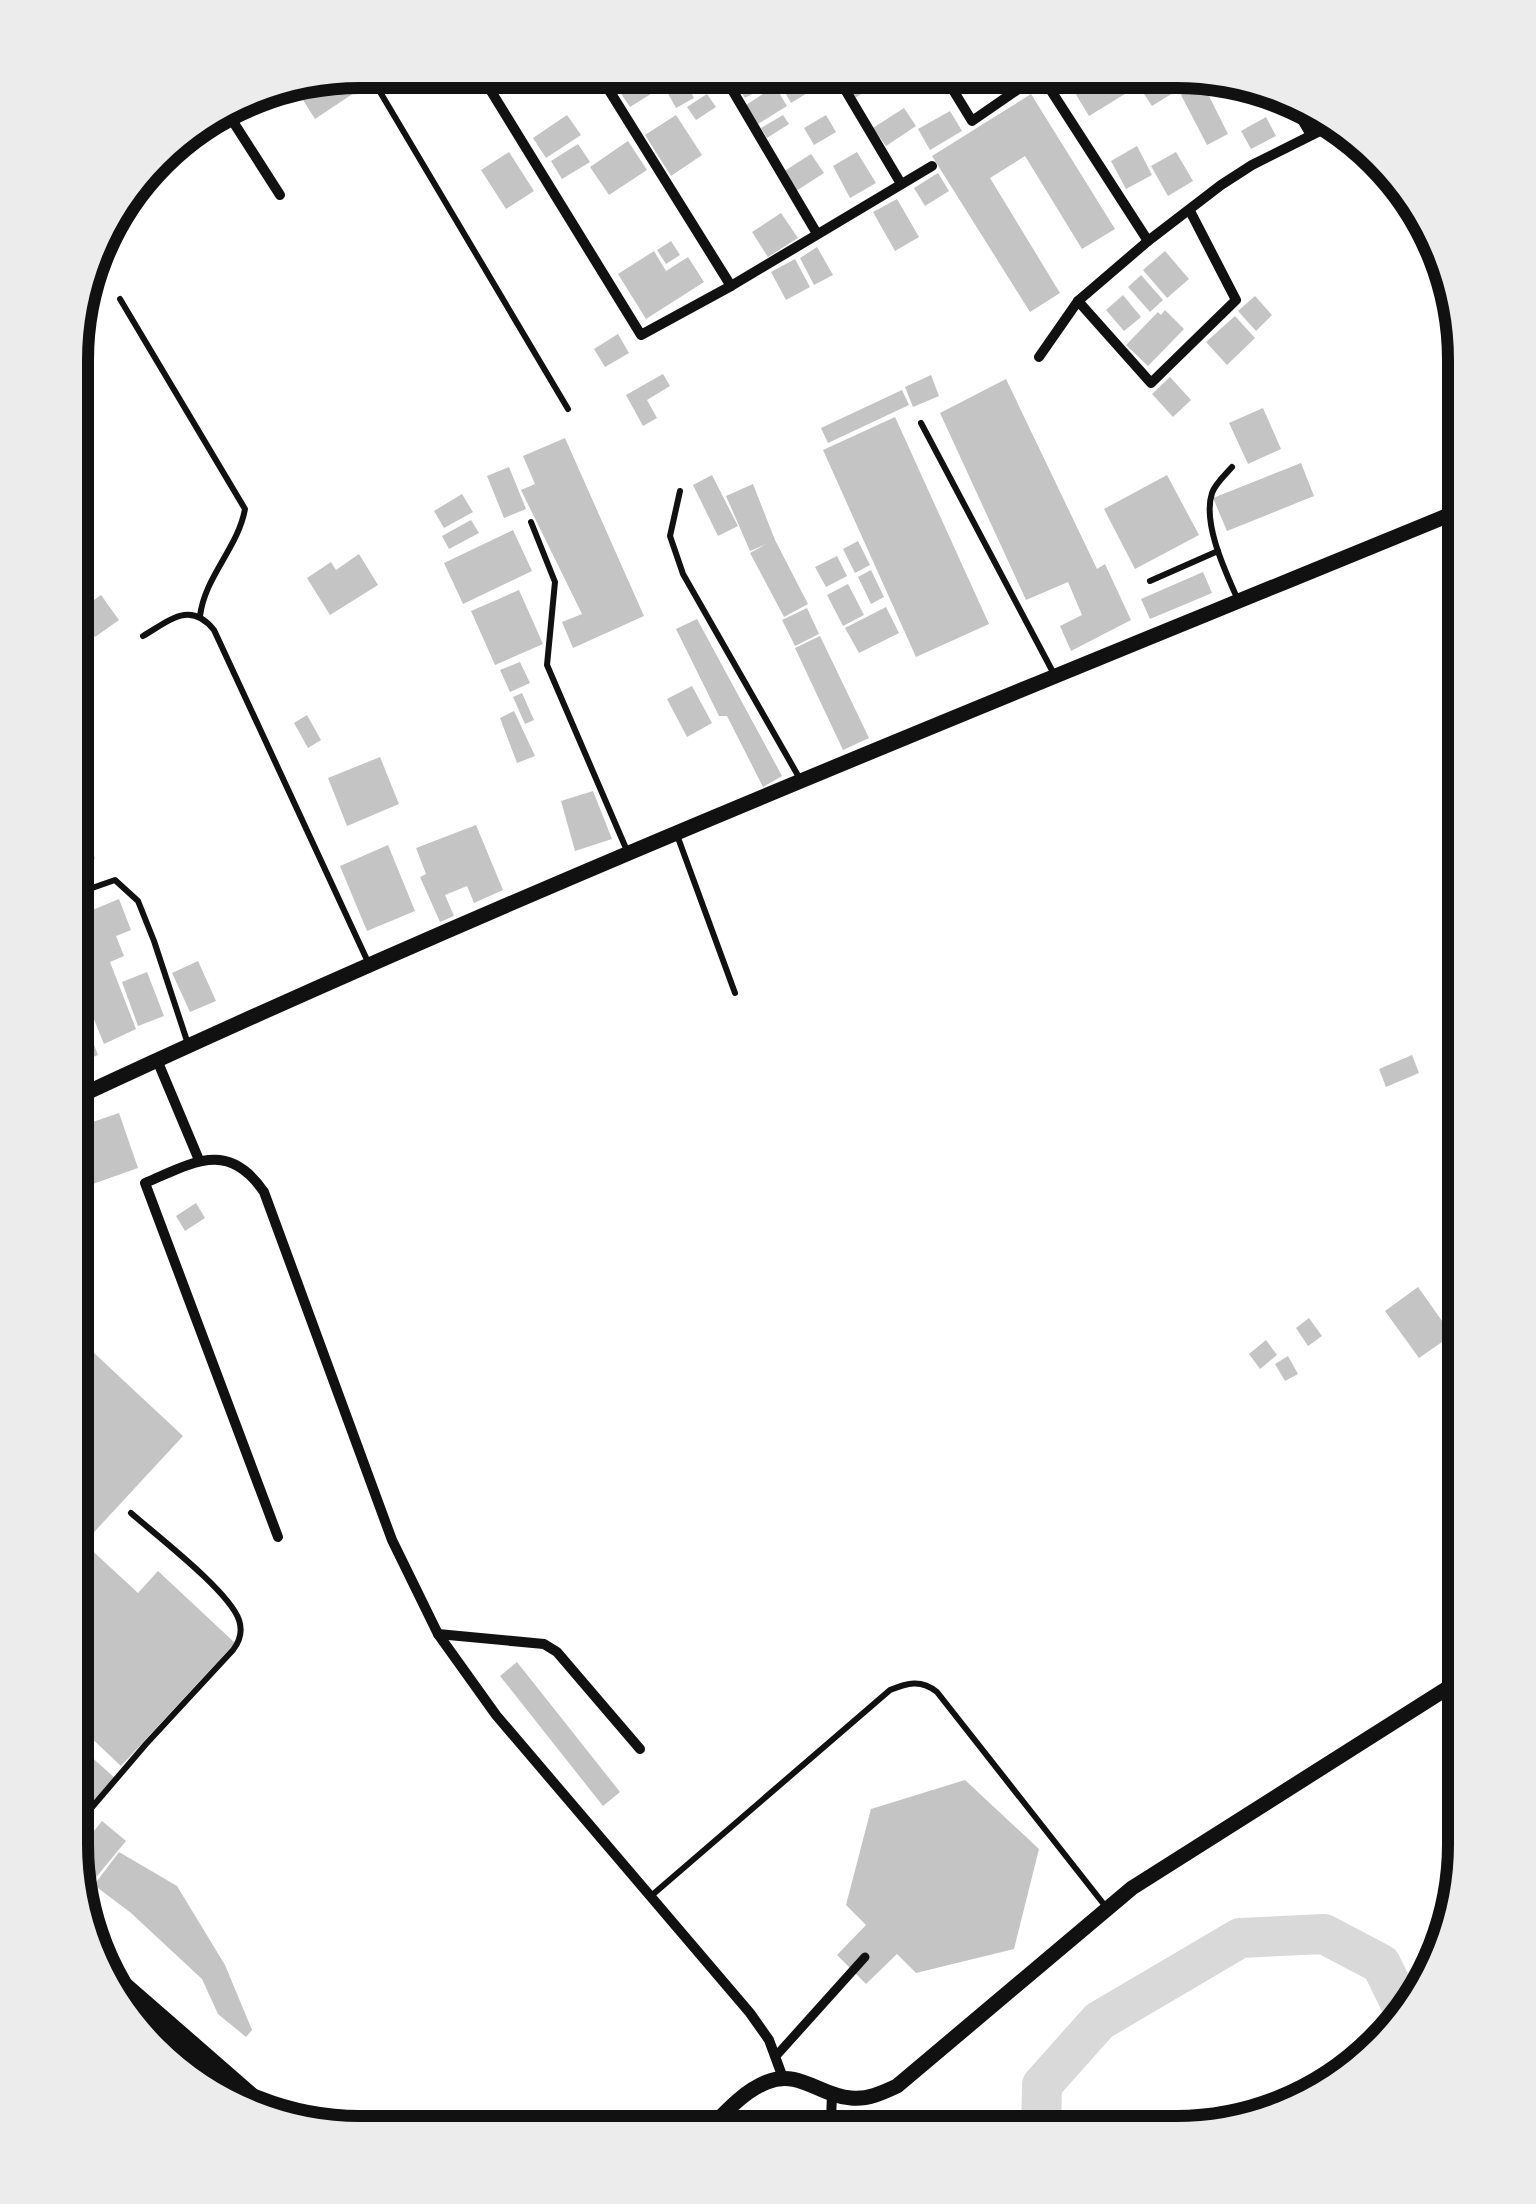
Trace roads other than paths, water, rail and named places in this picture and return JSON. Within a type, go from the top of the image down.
[{"type":"main road","points":[[131,1993],[241,2088]]},
{"type":"street","points":[[489,88],[641,335],[932,166]]},
{"type":"street","points":[[607,88],[731,286]]},
{"type":"street","points":[[732,88],[816,232]]},
{"type":"street","points":[[844,88],[900,182]]},
{"type":"street","points":[[952,88],[972,122],[1019,88]]},
{"type":"street","points":[[1050,88],[1148,241]]},
{"type":"street","points":[[1301,119],[1311,135]]},
{"type":"street","points":[[232,120],[280,195]]},
{"type":"street","points":[[1039,356],[1078,301],[1148,241],[1236,174],[1321,130]]},
{"type":"street","points":[[1078,301],[1150,383],[1236,300],[1190,210]]},
{"type":"street","points":[[88,1092],[188,1045],[801,780],[1448,515]]},
{"type":"street","points":[[157,1060],[199,1160]]},
{"type":"street","points":[[278,1537],[145,1183],[199,1160],[226,1160],[241,1166],[264,1192],[392,1540],[438,1634],[496,1716],[750,2013],[776,2056],[782,2078]]},
{"type":"street","points":[[438,1634],[544,1644],[557,1652],[640,1749]]},
{"type":"street","points":[[723,2116],[750,2090],[782,2078],[808,2082],[832,2094],[864,2098],[897,2086],[1107,1908],[1237,1820],[1448,1688]]},
{"type":"street","points":[[776,2056],[866,1957]]},
{"type":"street","points":[[831,2116],[832,2094]]},
{"type":"lane","points":[[378,88],[568,409]]},
{"type":"lane","points":[[120,299],[245,509],[241,529],[206,590],[200,616]]},
{"type":"lane","points":[[921,423],[1054,675]]},
{"type":"lane","points":[[1232,467],[1212,491],[1210,510],[1218,552],[1239,602]]},
{"type":"lane","points":[[680,491],[670,536],[683,574],[801,780]]},
{"type":"lane","points":[[531,522],[554,582],[547,666],[628,854]]},
{"type":"lane","points":[[1150,581],[1218,552]]},
{"type":"lane","points":[[143,636],[180,616],[200,616],[214,630],[370,966]]},
{"type":"lane","points":[[676,834],[735,993]]},
{"type":"lane","points":[[88,889],[115,880],[138,902],[188,1045]]},
{"type":"lane","points":[[88,1812],[233,1650],[240,1636],[239,1620],[224,1598],[131,1513]]},
{"type":"lane","points":[[651,1896],[890,1690],[908,1683],[928,1684],[937,1692],[1107,1908]]},
{"type":"waterway","points":[[1041,2116],[1042,2085],[1099,2021],[1240,1938],[1324,1934],[1381,1964],[1399,2001]]}]
